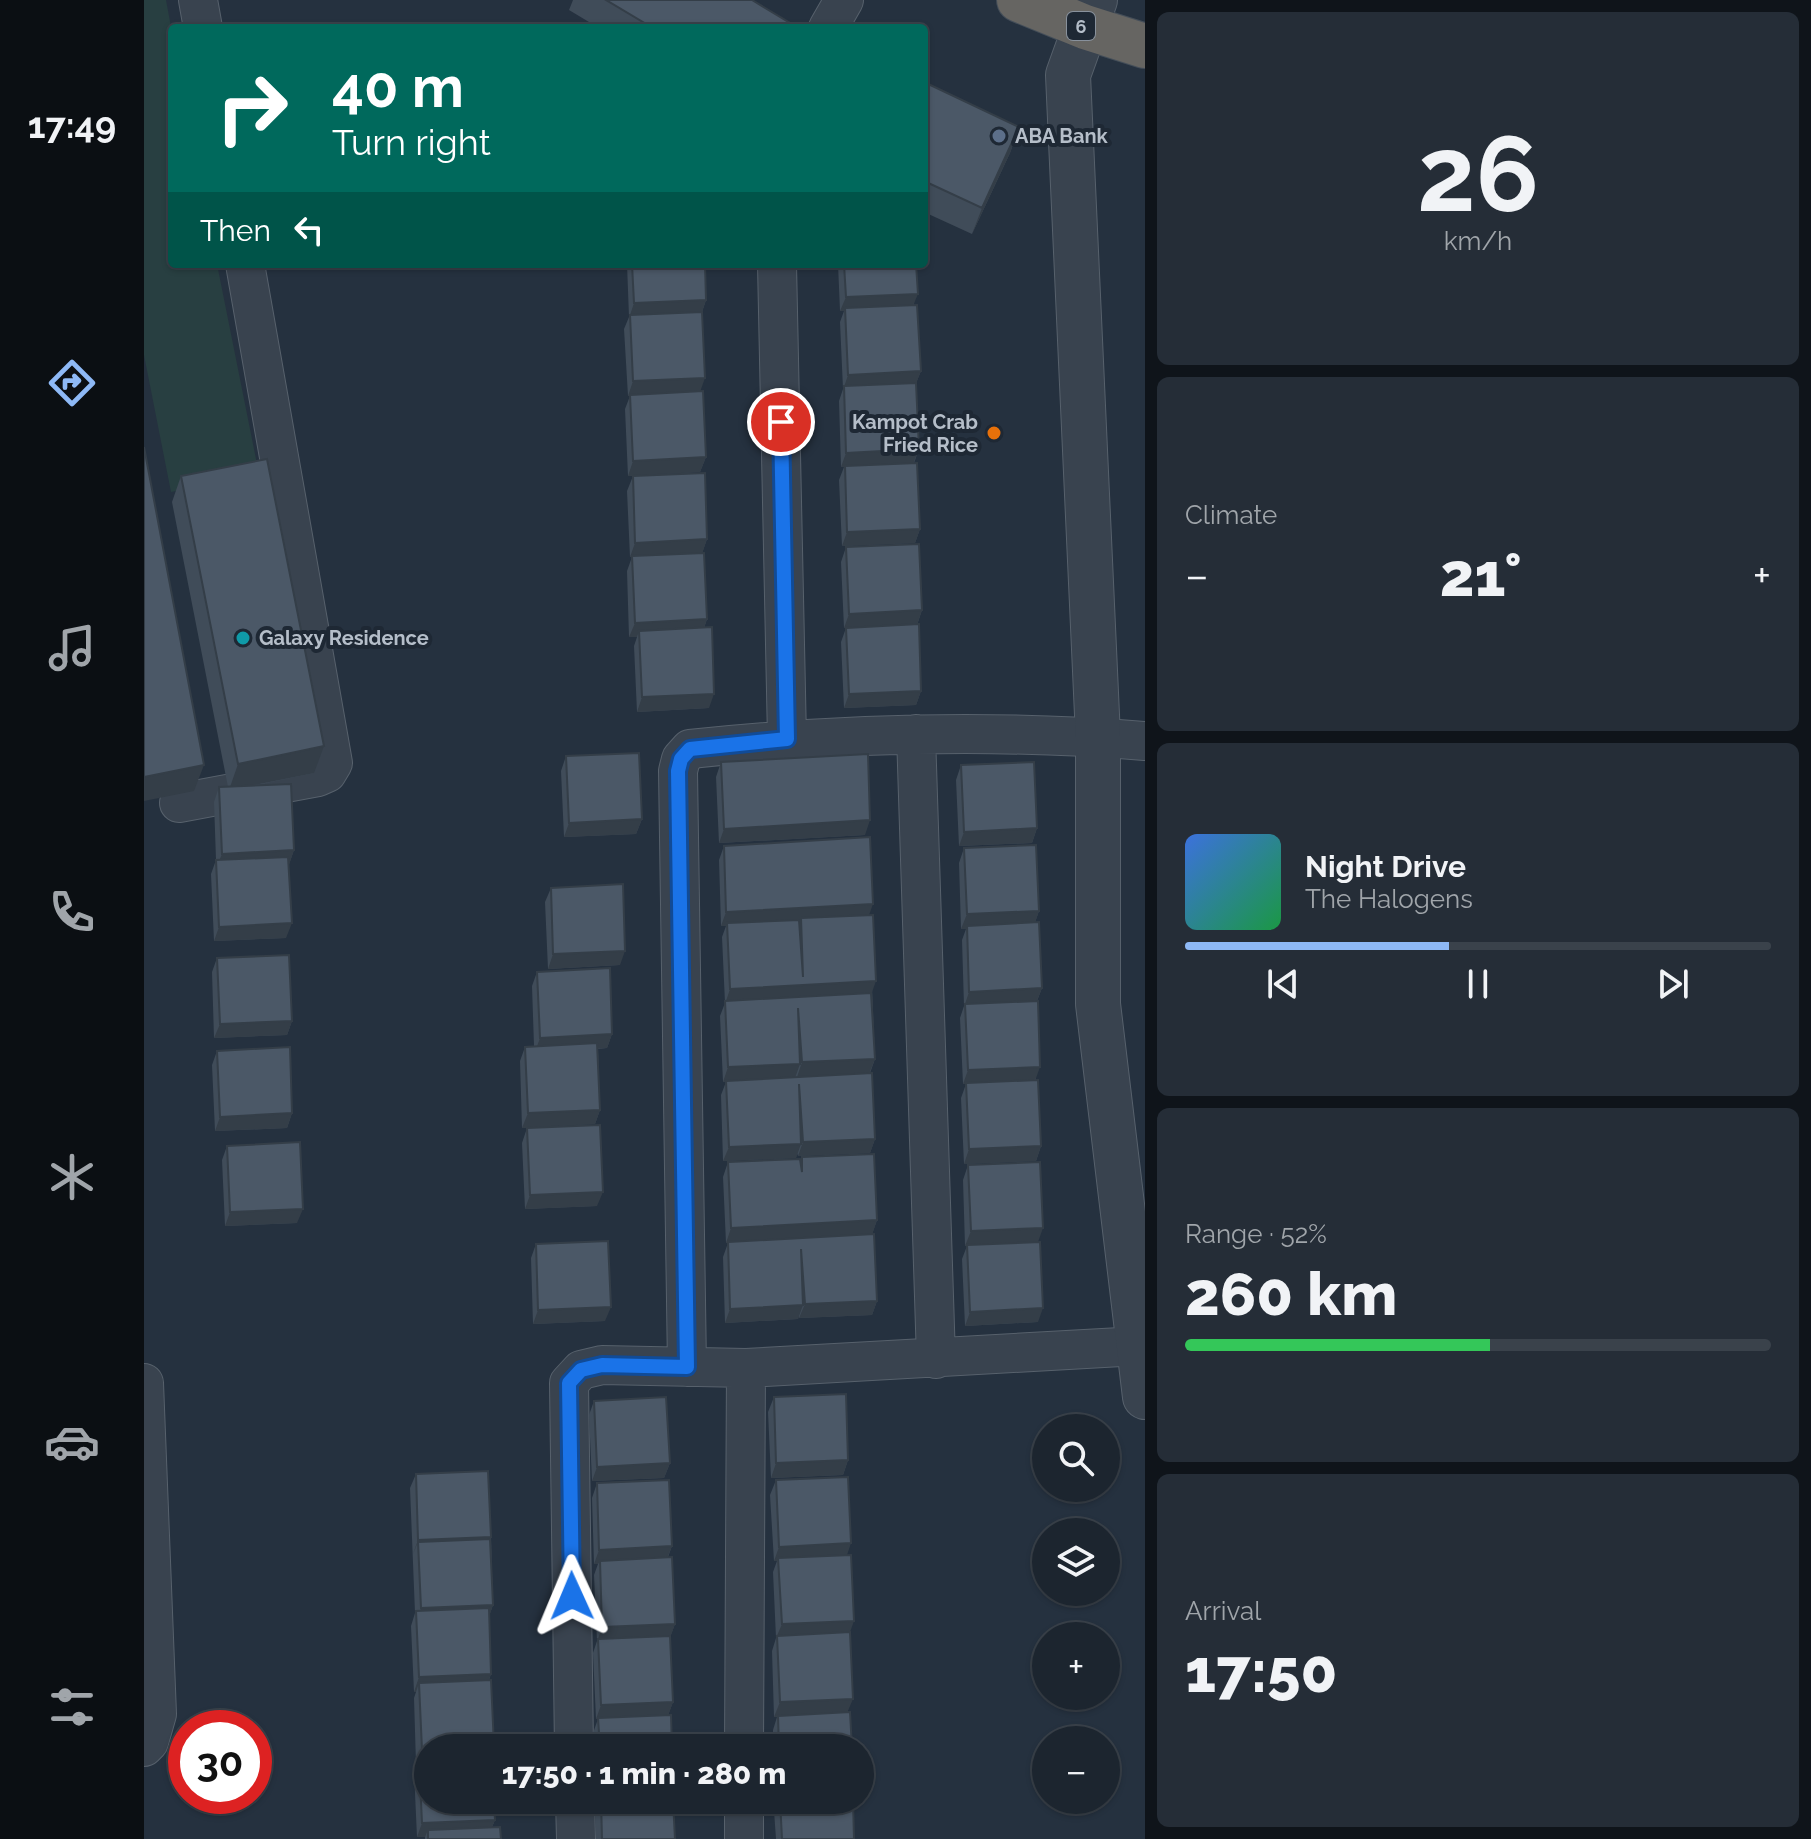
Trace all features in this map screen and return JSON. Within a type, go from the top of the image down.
[{"type":"highway","name":"6","points":[[1019,0],[1090,14],[1145,46]]},
{"type":"street","points":[[198,0],[202,24]]},
{"type":"street","points":[[830,24],[844,0]]},
{"type":"street","points":[[1090,14],[1068,75],[1098,737],[1098,1004],[1145,1397]]},
{"type":"street","points":[[179,803],[318,777],[327,773],[333,763],[246,268]]},
{"type":"street","points":[[777,268],[787,739]]},
{"type":"street","points":[[916,734],[936,1359]]},
{"type":"street","points":[[687,1367],[678,771],[681,759],[690,749],[787,739],[916,734],[1098,737],[1145,741]]},
{"type":"street","points":[[574,1734],[569,1383],[581,1370],[602,1365],[746,1368],[1139,1346]]},
{"type":"street","points":[[744,1734],[746,1368]]},
{"type":"street","points":[[144,1383],[157,1714],[149,1742],[144,1747]]},
{"type":"street","points":[[575,1814],[576,1839]]},
{"type":"street","points":[[744,1814],[744,1839]]},
{"type":"green space","points":[[144,0],[166,0],[170,24],[168,24],[168,268],[218,268],[259,474],[171,492],[144,355]]},
{"type":"building","points":[[606,0],[752,0],[792,24],[646,24]]},
{"type":"building","points":[[928,84],[1019,127],[982,208],[928,183]]},
{"type":"building","points":[[632,268],[705,268],[706,300],[634,303]]},
{"type":"building","points":[[844,268],[916,268],[918,294],[846,297]]},
{"type":"building","points":[[917,305],[921,371],[848,375],[845,308]]},
{"type":"building","points":[[702,312],[705,378],[633,381],[630,315]]},
{"type":"building","points":[[916,383],[919,449],[846,453],[844,386]]},
{"type":"building","points":[[703,391],[706,457],[633,461],[630,395]]},
{"type":"building","points":[[144,447],[204,765],[144,777]]},
{"type":"building","name":"Galaxy Residence","points":[[267,459],[324,746],[238,764],[181,476]]},
{"type":"building","points":[[917,463],[920,529],[847,532],[845,466]]},
{"type":"building","points":[[705,473],[707,539],[635,543],[633,476]]},
{"type":"building","points":[[919,544],[922,610],[849,614],[846,547]]},
{"type":"building","points":[[704,553],[707,619],[635,623],[632,556]]},
{"type":"building","points":[[919,624],[921,691],[849,694],[846,628]]},
{"type":"building","points":[[712,627],[714,694],[642,697],[639,631]]},
{"type":"building","points":[[639,753],[642,819],[569,823],[566,756]]},
{"type":"building","points":[[868,754],[870,820],[724,829],[721,762]]},
{"type":"building","points":[[1034,762],[1037,828],[964,832],[961,765]]},
{"type":"building","points":[[291,784],[294,850],[222,854],[219,787]]},
{"type":"building","points":[[870,837],[873,904],[726,912],[724,846]]},
{"type":"building","points":[[1036,845],[1039,911],[967,914],[964,848]]},
{"type":"building","points":[[288,857],[292,923],[219,927],[216,860]]},
{"type":"building","points":[[623,884],[625,951],[553,954],[551,888]]},
{"type":"building","points":[[873,915],[876,981],[730,989],[727,923],[799,920],[803,977],[801,918]]},
{"type":"building","points":[[1039,922],[1042,988],[969,992],[967,926]]},
{"type":"building","points":[[289,955],[292,1021],[220,1024],[217,958]]},
{"type":"building","points":[[610,968],[612,1034],[540,1038],[537,972]]},
{"type":"building","points":[[871,993],[875,1059],[802,1062],[798,1008],[800,1064],[728,1067],[725,1001]]},
{"type":"building","points":[[1038,1001],[1040,1067],[968,1070],[965,1004]]},
{"type":"building","points":[[597,1043],[600,1110],[528,1113],[525,1047]]},
{"type":"building","points":[[290,1047],[292,1113],[220,1117],[217,1051]]},
{"type":"building","points":[[872,1073],[875,1139],[803,1142],[799,1084],[801,1144],[729,1147],[726,1081]]},
{"type":"building","points":[[1038,1080],[1041,1146],[969,1149],[966,1083]]},
{"type":"building","points":[[600,1125],[603,1192],[530,1195],[527,1128]]},
{"type":"building","points":[[300,1142],[303,1209],[230,1212],[227,1146]]},
{"type":"building","points":[[874,1154],[877,1220],[731,1228],[728,1162],[800,1159],[802,1172],[802,1157]]},
{"type":"building","points":[[1040,1162],[1043,1228],[971,1231],[968,1165]]},
{"type":"building","points":[[874,1234],[877,1301],[805,1304],[801,1249],[803,1305],[730,1309],[728,1242]]},
{"type":"building","points":[[608,1241],[611,1307],[538,1310],[536,1244]]},
{"type":"building","points":[[1040,1242],[1043,1308],[970,1312],[967,1245]]},
{"type":"building","points":[[846,1394],[848,1460],[776,1463],[774,1397]]},
{"type":"building","points":[[666,1397],[670,1463],[597,1467],[594,1401]]},
{"type":"building","points":[[488,1471],[491,1537],[418,1540],[416,1474]]},
{"type":"building","points":[[848,1477],[851,1543],[779,1547],[776,1480]]},
{"type":"building","points":[[669,1480],[672,1546],[599,1550],[597,1483]]},
{"type":"building","points":[[490,1539],[493,1605],[421,1608],[418,1542]]},
{"type":"building","points":[[851,1555],[854,1621],[782,1624],[778,1558]]},
{"type":"building","points":[[672,1557],[675,1624],[602,1627],[600,1561]]},
{"type":"building","points":[[489,1608],[491,1674],[419,1677],[416,1611]]},
{"type":"building","points":[[850,1632],[853,1699],[780,1702],[777,1636]]},
{"type":"building","points":[[670,1636],[673,1702],[601,1705],[598,1639]]},
{"type":"building","points":[[491,1680],[493,1734],[421,1734],[419,1683]]},
{"type":"building","points":[[850,1712],[851,1734],[779,1734],[778,1716]]},
{"type":"building","points":[[671,1715],[672,1734],[599,1734],[598,1718]]},
{"type":"building","points":[[422,1814],[495,1814],[495,1820],[422,1823]]},
{"type":"building","points":[[601,1814],[674,1814],[675,1839],[602,1839]]},
{"type":"building","points":[[781,1814],[853,1814],[854,1839],[782,1839]]},
{"type":"building","points":[[500,1827],[501,1839],[428,1839],[428,1830]]},
{"type":"place","name":"ABA Bank","points":[[999,136]]},
{"type":"place","name":"Kampot Crab Fried Rice","points":[[994,433]]},
{"type":"place","name":"Galaxy Residence","points":[[243,638]]},
{"type":"route","points":[[572,1596],[569,1383],[581,1370],[602,1365],[687,1367],[678,771],[681,759],[690,749],[787,739],[781,422]]}]
